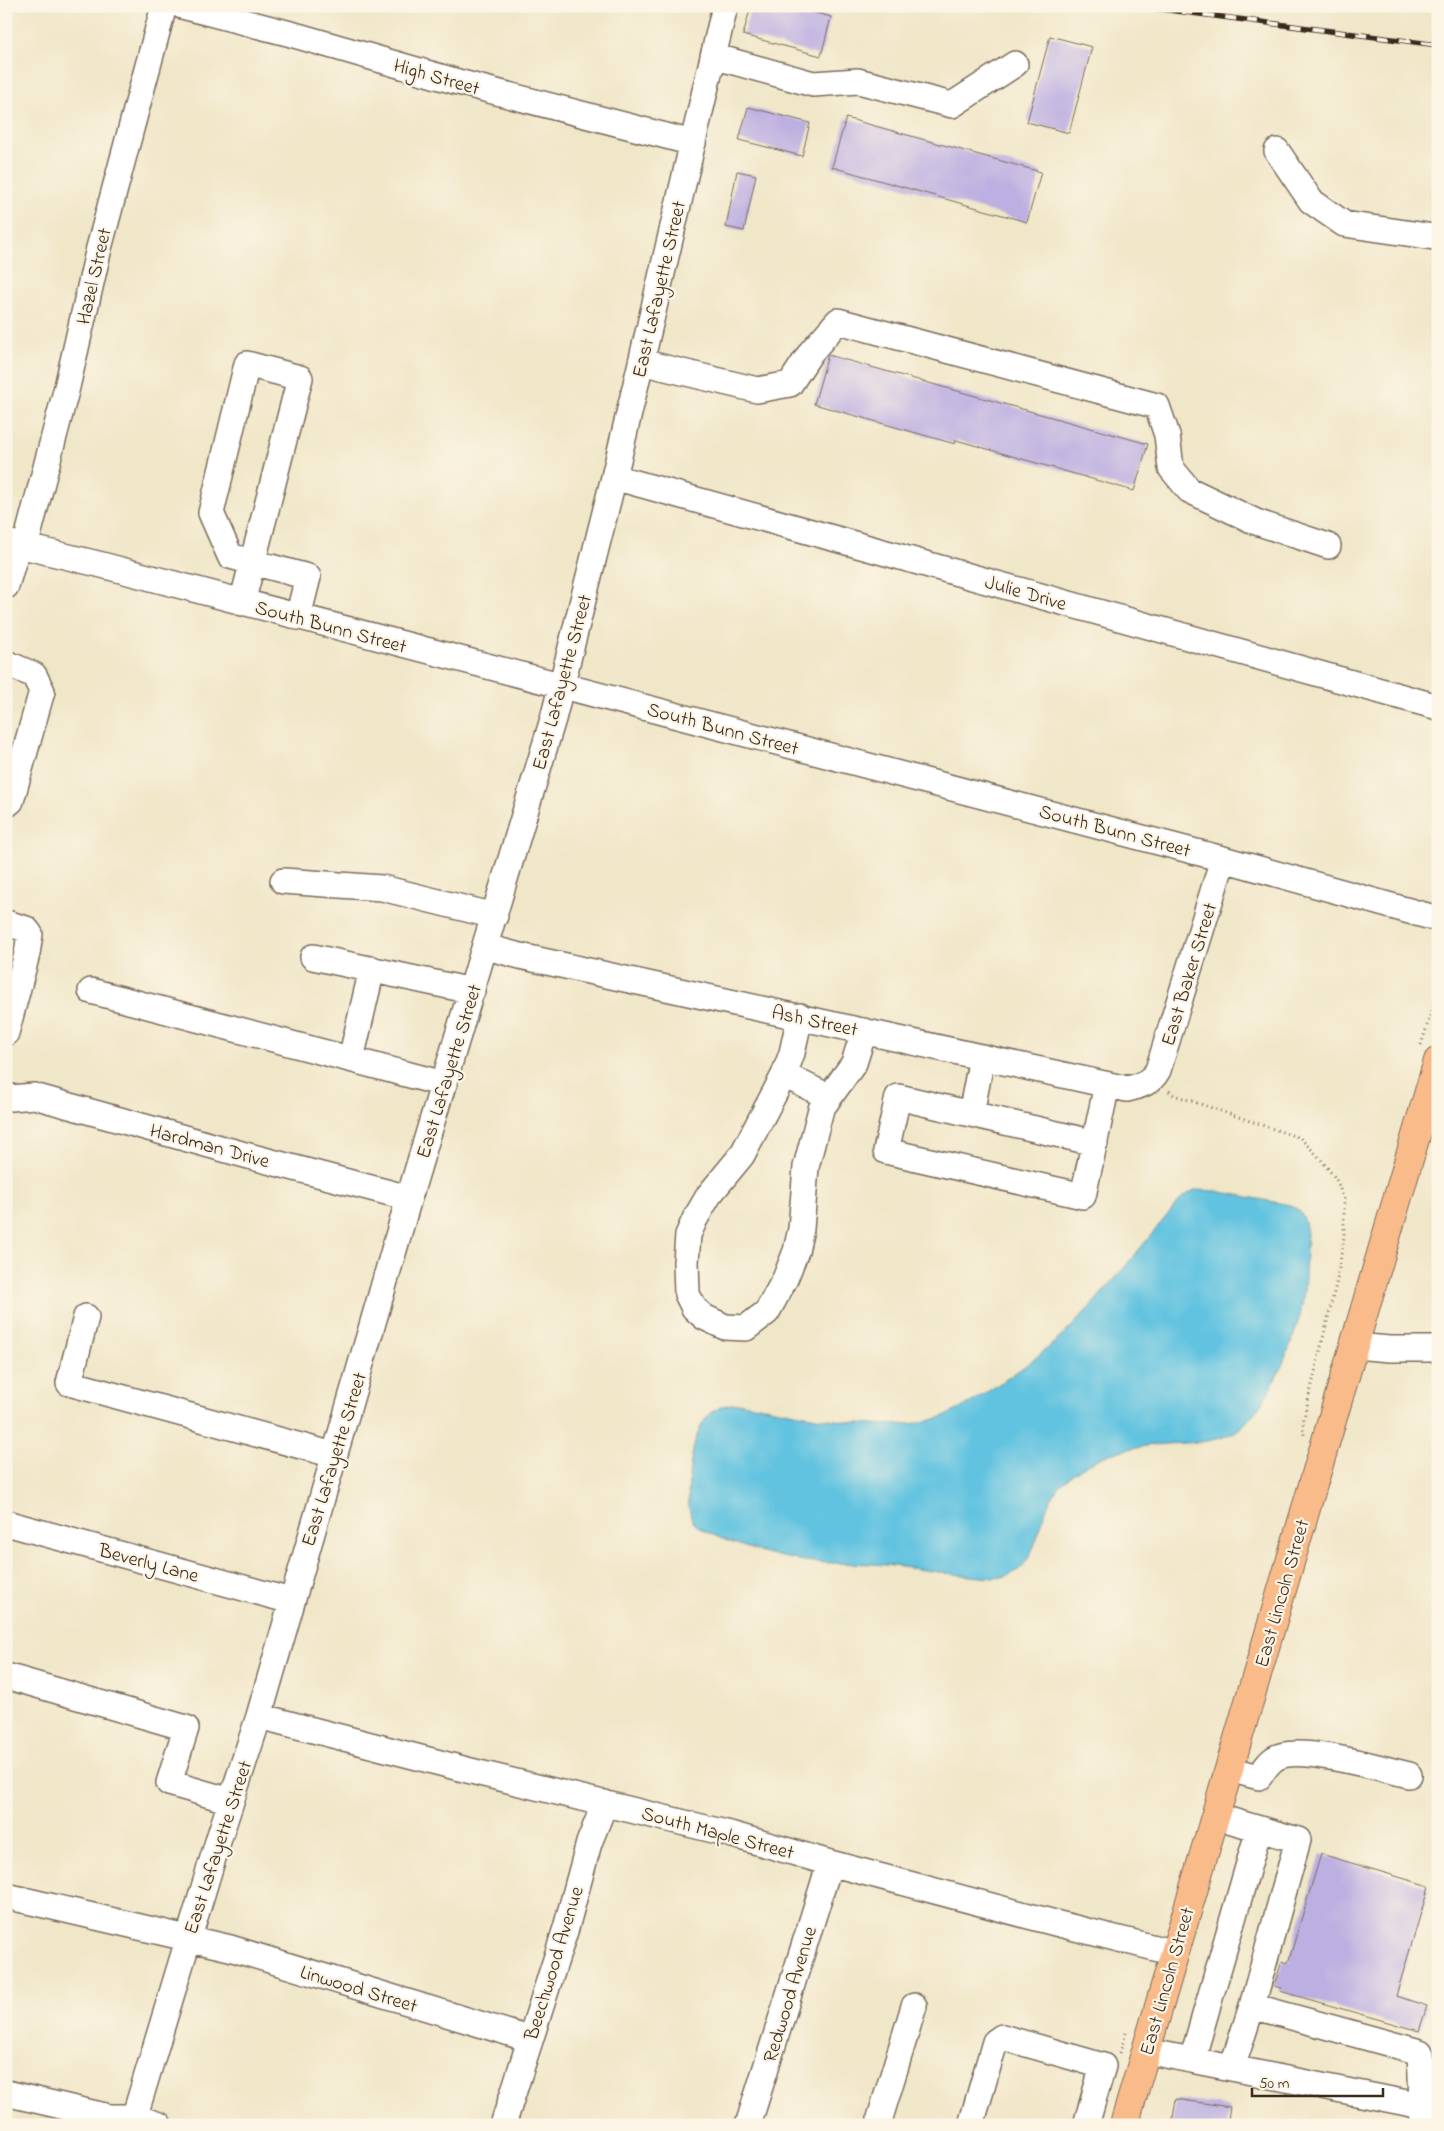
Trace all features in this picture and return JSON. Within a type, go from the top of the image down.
[{"type":"main road","name":"East Lincoln Street","points":[[1124,2125],[1438,1061]]},
{"type":"street","name":"Hazel Street","points":[[6,586],[16,545],[67,387],[99,248],[164,6]]},
{"type":"street","name":"High Street","points":[[182,6],[291,34],[468,85],[693,143]]},
{"type":"street","name":"East Lafayette Street","points":[[133,2121],[188,1939],[259,1716],[409,1198],[486,947],[562,686],[614,477],[725,6]]},
{"type":"street","points":[[713,56],[813,84],[858,80],[952,105],[1015,64]]},
{"type":"street","points":[[1277,151],[1311,201],[1344,224],[1437,233]]},
{"type":"street","points":[[641,362],[757,390],[790,384],[812,352],[838,321],[1157,406],[1167,435],[1171,468],[1189,490],[1256,522],[1328,546]]},
{"type":"street","points":[[242,602],[252,563],[300,378],[247,364],[211,513],[230,556],[252,563],[308,577],[298,617]]},
{"type":"street","name":"Julie Drive","points":[[614,477],[1438,707]]},
{"type":"street","name":"South Bunn Street","points":[[16,545],[242,602],[1223,858],[1438,919]]},
{"type":"street","points":[[6,663],[34,675],[42,691],[11,801],[6,805]]},
{"type":"street","name":"East Baker Street","points":[[1150,1080],[1164,1050],[1223,858]]},
{"type":"street","points":[[283,881],[382,888],[495,916]]},
{"type":"street","points":[[6,923],[26,929],[30,934],[27,954],[6,1033]]},
{"type":"street","name":"Ash Street","points":[[486,947],[1126,1089],[1150,1080]]},
{"type":"street","points":[[313,957],[472,991]]},
{"type":"street","points":[[351,1059],[372,969]]},
{"type":"street","points":[[91,991],[444,1084]]},
{"type":"street","points":[[800,1016],[792,1053],[784,1075],[742,1155],[709,1195],[688,1235],[686,1262],[687,1294],[694,1308],[704,1317],[725,1327],[746,1328],[767,1312],[785,1279],[796,1252],[801,1229],[806,1167],[821,1108],[854,1063],[864,1031]]},
{"type":"street","points":[[971,1114],[982,1057]]},
{"type":"street","points":[[784,1075],[829,1097]]},
{"type":"street","points":[[1095,1143],[898,1097],[886,1151],[1083,1196],[1095,1143],[1107,1084]]},
{"type":"street","name":"Hardman Drive","points":[[9,1097],[34,1096],[245,1155],[409,1198]]},
{"type":"street","points":[[86,1317],[70,1383],[334,1455]]},
{"type":"street","points":[[1354,1346],[1390,1349],[1438,1349]]},
{"type":"street","name":"Beverly Lane","points":[[6,1523],[291,1602]]},
{"type":"street","points":[[6,1676],[186,1728],[169,1783],[231,1801]]},
{"type":"street","name":"South Maple Street","points":[[259,1716],[471,1772],[730,1834],[830,1863],[1175,1953]]},
{"type":"street","points":[[1229,1769],[1259,1777],[1274,1758],[1298,1754],[1336,1758],[1409,1776]]},
{"type":"street","name":"Beechwood Avenue","points":[[503,2125],[566,1928],[590,1843],[605,1803]]},
{"type":"street","points":[[1215,1816],[1298,1840],[1252,2006],[1232,2068]]},
{"type":"street","points":[[1192,2060],[1259,1828]]},
{"type":"street","name":"Redwood Avenue","points":[[748,2125],[830,1863]]},
{"type":"street","name":"Linwood Street","points":[[6,1896],[230,1948],[529,2039]]},
{"type":"street","points":[[880,2125],[880,2118],[914,2006]]},
{"type":"street","points":[[1146,2051],[1232,2068],[1422,2115],[1420,2052],[1252,2006]]},
{"type":"street","points":[[971,2125],[994,2042],[1002,2037],[1103,2066],[1088,2124]]},
{"type":"street","points":[[6,2093],[109,2117],[159,2125]]},
{"type":"path","points":[[1150,1080],[1174,1096],[1300,1138],[1336,1180],[1344,1199],[1344,1237],[1337,1280],[1303,1422],[1304,1438]]},
{"type":"water","points":[[1194,1190],[1216,1191],[1290,1205],[1301,1213],[1307,1234],[1302,1306],[1293,1338],[1270,1389],[1250,1418],[1239,1429],[1224,1437],[1207,1441],[1151,1445],[1123,1450],[1098,1459],[1074,1473],[1054,1493],[1028,1559],[1020,1569],[1002,1577],[981,1577],[885,1565],[809,1562],[741,1546],[710,1534],[693,1521],[690,1513],[688,1493],[693,1450],[698,1433],[711,1413],[725,1406],[742,1403],[833,1420],[880,1425],[922,1422],[951,1413],[1014,1374],[1064,1334],[1101,1294],[1182,1198]]},
{"type":"building","points":[[751,6],[791,6],[831,17],[821,56],[743,35]]},
{"type":"building","points":[[1050,36],[1092,47],[1069,133],[1027,122]]},
{"type":"building","points":[[748,107],[810,123],[802,156],[739,140]]},
{"type":"building","points":[[846,118],[1041,172],[1027,222],[832,167]]},
{"type":"building","points":[[737,171],[756,175],[744,231],[726,227]]},
{"type":"building","points":[[828,355],[1148,444],[1134,491],[956,440],[955,444],[814,404]]},
{"type":"building","points":[[1321,1854],[1429,1886],[1396,1996],[1427,2006],[1419,2031],[1280,1991],[1281,1988],[1274,1986],[1282,1961],[1288,1963]]},
{"type":"building","points":[[1176,2099],[1230,2107],[1227,2125],[1172,2125]]},
{"type":"railway","points":[[1138,6],[1438,45]]}]
